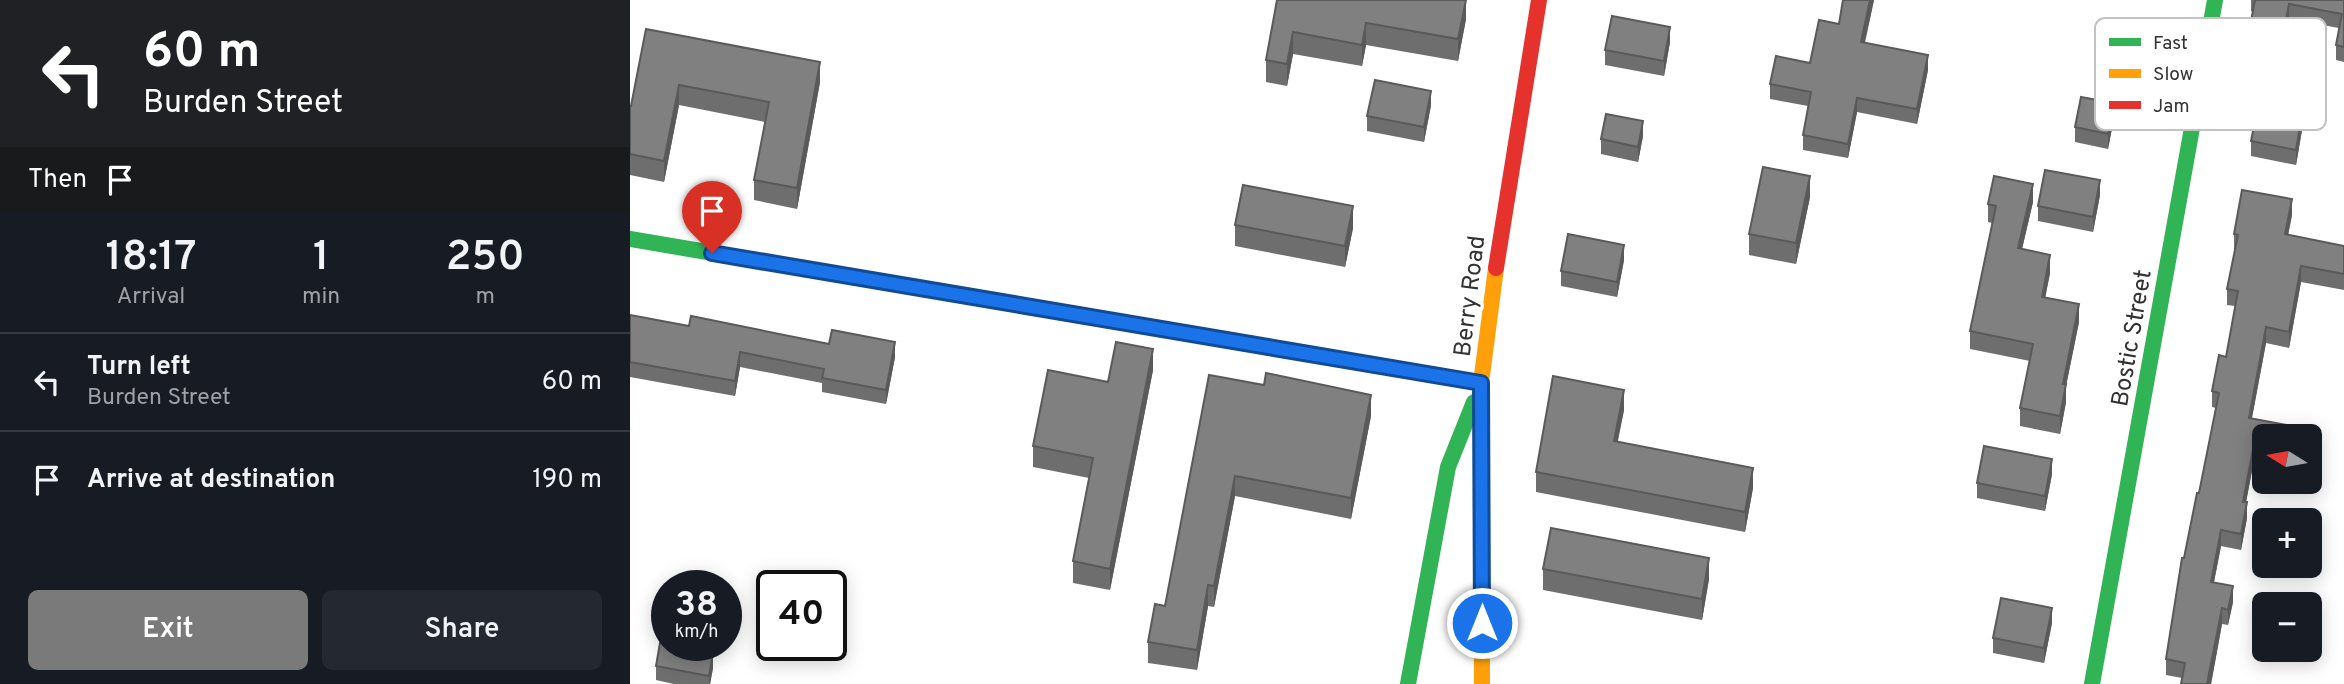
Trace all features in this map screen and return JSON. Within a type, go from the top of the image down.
[{"type":"street","name":"Berry Road","points":[[1482,684],[1481,383],[1503,215],[1539,0]]},
{"type":"street","name":"Bostic Street","points":[[2212,18],[2215,0]]},
{"type":"street","name":"Bostic Street","points":[[2092,684],[2192,130]]},
{"type":"street","points":[[630,239],[1481,383],[1448,467],[1408,684]]},
{"type":"building","points":[[1277,0],[1466,0],[1458,39],[1366,23],[1362,45],[1293,32],[1287,64],[1266,60]]},
{"type":"building","points":[[1843,0],[1870,0],[1861,42],[1928,55],[1917,109],[1857,98],[1848,144],[1803,135],[1811,92],[1770,84],[1776,56],[1810,63],[1819,20],[1839,24]]},
{"type":"building","points":[[2255,0],[2344,0],[2344,47],[2336,45],[2342,14],[2289,4],[2286,18],[2252,18]]},
{"type":"building","points":[[1612,16],[1670,27],[1664,61],[1605,50]]},
{"type":"building","points":[[646,29],[820,62],[797,188],[754,180],[769,102],[679,85],[664,161],[630,154],[630,106]]},
{"type":"building","points":[[1375,80],[1431,91],[1424,127],[1367,116]]},
{"type":"building","points":[[2081,97],[2095,100],[2095,130],[2109,130],[2108,134],[2075,127]]},
{"type":"building","points":[[1606,114],[1643,121],[1638,147],[1601,139]]},
{"type":"building","points":[[2253,130],[2299,130],[2296,150],[2251,141]]},
{"type":"building","points":[[1763,167],[1810,176],[1796,243],[1749,234]]},
{"type":"building","points":[[2045,170],[2100,180],[2093,217],[2038,206]]},
{"type":"building","points":[[1994,176],[2033,184],[2018,248],[2050,255],[2042,297],[2079,304],[2063,384],[2066,384],[2060,416],[2020,408],[2033,344],[1970,331],[1996,206],[1988,204]]},
{"type":"building","points":[[1243,185],[1353,206],[1345,246],[1235,225]]},
{"type":"building","points":[[2242,190],[2292,199],[2285,234],[2344,246],[2344,274],[2301,266],[2289,332],[2266,327],[2249,418],[2281,424],[2252,424],[2252,455],[2243,502],[2247,502],[2241,534],[2221,530],[2211,582],[2233,586],[2228,610],[2222,608],[2207,684],[2181,684],[2185,663],[2166,659],[2182,558],[2199,493],[2219,393],[2212,391],[2219,355],[2226,357],[2238,291],[2227,289],[2238,235],[2234,234]]},
{"type":"building","points":[[1568,234],[1624,245],[1617,282],[1561,271]]},
{"type":"building","points":[[630,315],[689,326],[691,316],[829,344],[832,330],[895,342],[886,390],[822,378],[824,369],[740,352],[735,381],[630,362]]},
{"type":"building","points":[[1116,342],[1153,349],[1110,569],[1073,561],[1093,458],[1033,446],[1048,370],[1108,382]]},
{"type":"building","points":[[1266,373],[1371,395],[1351,498],[1235,476],[1214,586],[1208,585],[1197,650],[1148,642],[1155,604],[1165,606],[1209,375],[1264,385]]},
{"type":"building","points":[[1553,376],[1624,390],[1614,441],[1753,468],[1745,512],[1536,472]]},
{"type":"building","points":[[1984,446],[2052,459],[2045,496],[1977,483]]},
{"type":"building","points":[[1551,528],[1709,558],[1702,599],[1543,569]]},
{"type":"building","points":[[2001,598],[2052,608],[2044,648],[1993,638]]},
{"type":"building","points":[[657,661],[712,661],[709,676],[656,666]]},
{"type":"traffic: fast","points":[[2212,18],[2215,0]]},
{"type":"traffic: fast","points":[[2092,684],[2192,130]]},
{"type":"traffic: fast","points":[[630,239],[1304,353]]},
{"type":"traffic: fast","points":[[1408,684],[1448,467],[1474,402]]},
{"type":"traffic: slow","points":[[1482,684],[1481,383],[1496,268]]},
{"type":"traffic: slow","points":[[1304,353],[1481,383]]},
{"type":"traffic: jam","points":[[1496,268],[1539,0]]},
{"type":"route","points":[[712,253],[1481,383],[1482,623]]}]
